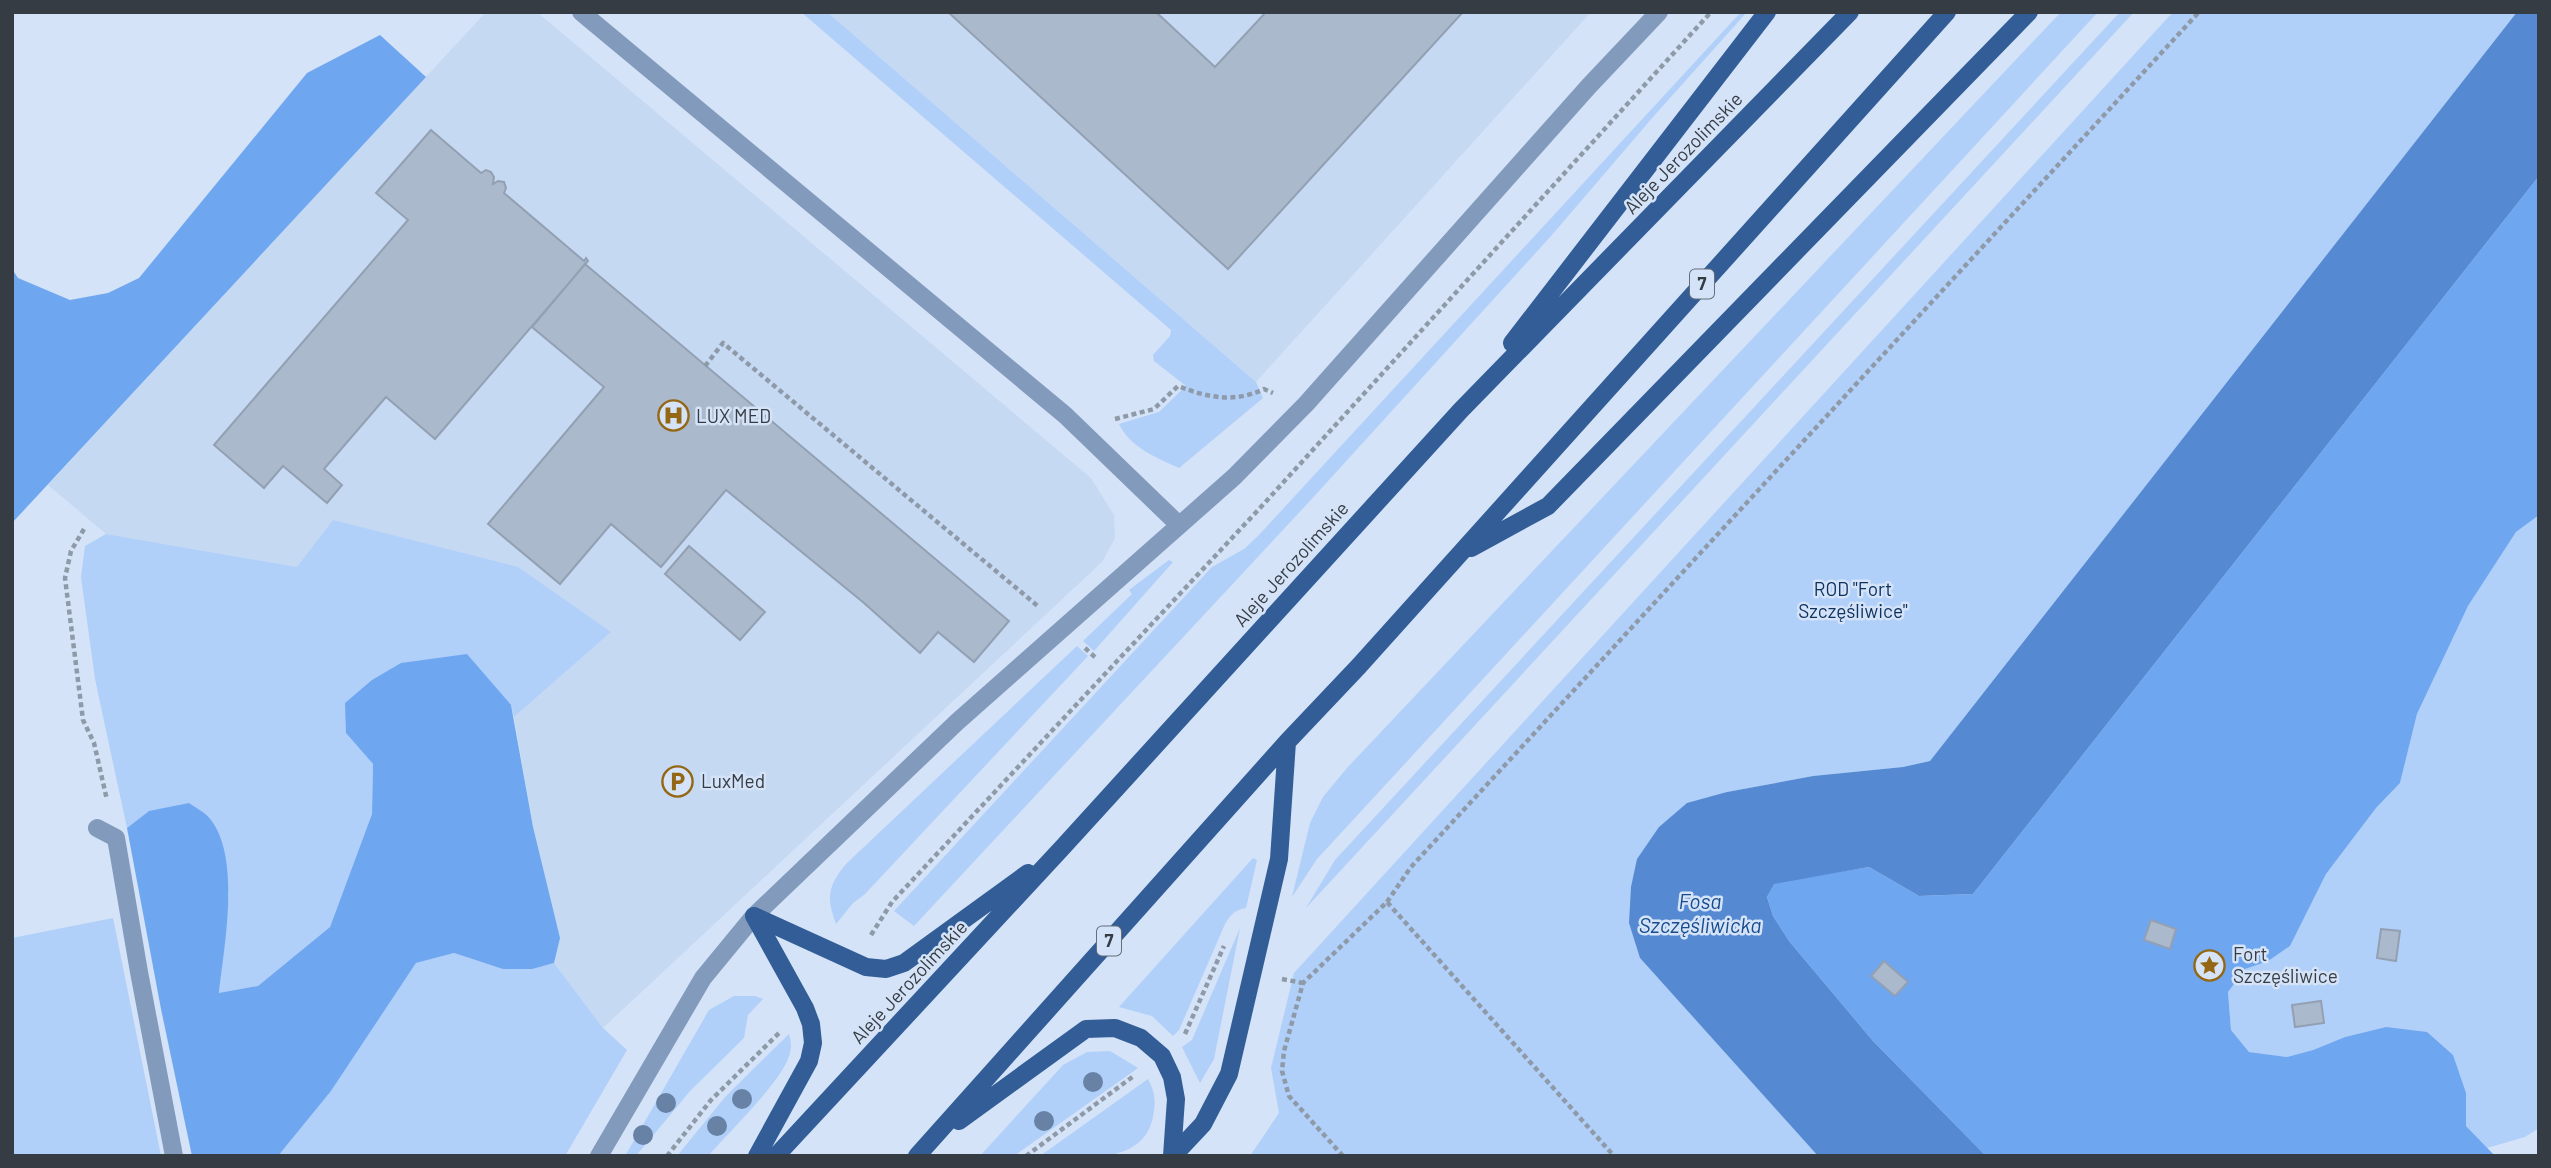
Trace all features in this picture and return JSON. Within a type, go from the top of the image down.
[{"type":"main road","points":[[1461,410],[1767,12]]},
{"type":"main road","name":"Aleje Jerozolimskie","points":[[776,1156],[1062,848],[1461,410],[1850,12]]},
{"type":"main road","name":"7","points":[[917,1156],[1947,12]]},
{"type":"main road","points":[[1457,556],[1548,506],[2029,12]]},
{"type":"main road","points":[[1172,1156],[1203,1124],[1230,1074],[1279,859],[1287,742]]},
{"type":"main road","points":[[754,916],[849,961],[866,967],[886,969],[904,963],[1062,848]]},
{"type":"main road","points":[[754,916],[805,1007],[811,1024],[813,1043],[808,1061],[757,1156]]},
{"type":"main road","points":[[931,1141],[1086,1029],[1115,1028],[1141,1038],[1162,1056],[1172,1077],[1176,1098],[1172,1156]]},
{"type":"street","points":[[581,12],[1065,415],[1178,524]]},
{"type":"street","points":[[599,1156],[702,978],[754,916],[957,722],[1234,477],[1306,404],[1580,96],[1659,12]]},
{"type":"street","points":[[97,828],[117,838],[174,1156]]},
{"type":"path","points":[[849,961],[869,939],[892,902],[1260,508],[1711,12]]},
{"type":"path","points":[[1343,1156],[1289,1096],[1282,1071],[1284,1051],[1303,983],[1387,902],[1411,867],[2199,12]]},
{"type":"path","points":[[705,366],[723,343],[1097,659]]},
{"type":"path","points":[[1105,422],[1154,409],[1178,386],[1201,395],[1226,400],[1248,397],[1264,389],[1274,394]]},
{"type":"path","points":[[84,529],[71,551],[65,578],[83,720],[94,743],[117,838]]},
{"type":"path","points":[[1387,902],[1614,1156]]},
{"type":"path","points":[[1292,981],[1303,983]]},
{"type":"path","points":[[667,1156],[711,1100],[805,1007]]},
{"type":"shaded area","points":[[486,12],[537,12],[1091,478],[1114,515],[1115,538],[1102,562],[603,1028],[554,963],[559,938],[533,827],[514,717],[611,632],[297,567],[106,534],[48,485]]},
{"type":"shaded area","points":[[827,12],[1591,12],[1256,382]]},
{"type":"shaded area","points":[[380,35],[426,77],[12,523],[12,269],[18,278],[70,300],[108,293],[139,278],[307,73]]},
{"type":"shaded area","points":[[2539,176],[2539,515],[2516,532],[2468,606],[2417,714],[2400,783],[2376,808],[2326,874],[2290,946],[2268,961],[2245,969],[2228,992],[2231,1030],[2249,1052],[2287,1057],[2345,1037],[2386,1027],[2427,1032],[2453,1055],[2466,1093],[2466,1126],[2495,1156],[1986,1156],[1873,1041],[1789,941],[1773,916],[1767,897],[1774,883],[1869,867],[1919,896],[1973,894]]},
{"type":"shaded area","points":[[467,654],[511,705],[533,827],[560,938],[554,963],[532,969],[503,969],[454,953],[416,963],[331,1091],[278,1156],[192,1156],[127,828],[149,811],[189,803],[209,817],[220,837],[226,857],[228,880],[227,928],[219,993],[258,986],[330,927],[372,814],[373,764],[346,733],[345,703],[372,680],[401,663]]},
{"type":"green space","points":[[801,12],[827,12],[1256,382],[1263,398],[1179,468],[1137,445],[1119,424],[1159,412],[1186,386],[1154,361],[1153,355],[1170,336],[1171,330]]},
{"type":"green space","points":[[1741,12],[1747,12],[1551,236],[1308,503],[914,926],[894,911],[1212,567],[1244,549],[1258,536]]},
{"type":"green space","points":[[2061,12],[2098,12],[1317,859],[1292,897],[1310,823],[1323,797],[1347,768]]},
{"type":"green space","points":[[2120,12],[2134,12],[1306,908],[1335,860]]},
{"type":"green space","name":"ROD \"Fort Szczęśliwice\"","points":[[2173,12],[2517,12],[1930,761],[1903,767],[1813,776],[1727,792],[1640,958],[1818,1156],[1250,1156],[1279,1113],[1271,1068],[1294,973]]},
{"type":"green space","points":[[2539,515],[2539,1128],[2525,1137],[2487,1148],[2466,1126],[2466,1093],[2386,1027],[2345,1037],[2287,1057],[2249,1052],[2231,1030],[2228,991],[2245,969],[2268,960],[2290,946],[2326,874],[2376,808],[2400,783],[2417,714],[2468,606],[2516,532]]},
{"type":"green space","points":[[333,520],[518,567],[611,632],[514,717],[511,705],[346,733],[373,764],[372,814],[330,927],[258,986],[219,994],[229,893],[149,811],[127,828],[95,679],[81,577],[85,546],[106,534],[297,567]]},
{"type":"green space","points":[[1169,560],[1173,562],[1094,651],[1083,641],[1132,594],[1129,590]]},
{"type":"green space","points":[[1077,646],[1088,656],[836,924],[830,899],[832,886],[846,864]]},
{"type":"green space","points":[[1253,858],[1257,860],[1246,908],[1234,913],[1225,924],[1179,1030],[1173,1036],[1152,1016],[1119,1007]]},
{"type":"green space","points":[[113,918],[161,1156],[12,1156],[12,938]]},
{"type":"green space","points":[[1240,928],[1214,1059],[1200,1083],[1182,1047],[1192,1040]]},
{"type":"green space","points":[[454,953],[514,969],[554,963],[603,1028],[627,1050],[565,1156],[278,1156],[331,1091],[416,963]]},
{"type":"green space","points":[[734,996],[755,996],[763,999],[748,1015],[744,1038],[690,1091],[636,1156],[625,1156],[709,1010]]},
{"type":"green space","points":[[789,1034],[791,1050],[784,1067],[765,1093],[708,1156],[677,1156],[726,1096]]},
{"type":"green space","points":[[1110,1051],[1138,1068],[1014,1156],[980,1156],[1063,1065],[1087,1052]]},
{"type":"green space","points":[[1148,1079],[1155,1104],[1152,1121],[1145,1136],[1134,1146],[1105,1156],[1040,1156]]},
{"type":"water","name":"Fosa Szczęśliwicka","points":[[2517,12],[2539,12],[2539,176],[1973,894],[1919,896],[1869,867],[1774,884],[1767,897],[1773,916],[1789,941],[1873,1041],[1986,1156],[1818,1156],[1640,958],[1629,923],[1631,887],[1637,859],[1659,827],[1687,803],[1727,792],[1813,776],[1903,767],[1930,761]]},
{"type":"building","points":[[948,12],[1156,12],[1215,67],[1266,12],[1463,12],[1228,269]]},
{"type":"building","points":[[431,130],[481,173],[486,170],[491,172],[494,177],[493,184],[504,182],[504,193],[584,261],[586,258],[588,261],[435,439],[386,397],[324,469],[342,485],[327,503],[283,466],[264,488],[214,445],[408,220],[376,193]]},
{"type":"building","points":[[585,264],[1009,621],[974,662],[938,632],[920,653],[864,603],[726,490],[661,567],[611,524],[560,584],[488,524],[604,387],[532,327]]},
{"type":"building","points":[[689,546],[765,612],[740,640],[665,574]]},
{"type":"building","points":[[2151,920],[2176,929],[2170,949],[2144,940]]},
{"type":"building","points":[[2381,929],[2400,931],[2396,961],[2377,958]]},
{"type":"building","points":[[1884,961],[1908,982],[1895,996],[1871,976]]},
{"type":"building","points":[[2321,1001],[2324,1023],[2295,1027],[2292,1005]]},
{"type":"place","name":"LUX MED","points":[[673,416]]},
{"type":"place","name":"LuxMed","points":[[678,781]]},
{"type":"place","name":"Fort Szczęśliwice","points":[[2210,965]]}]
